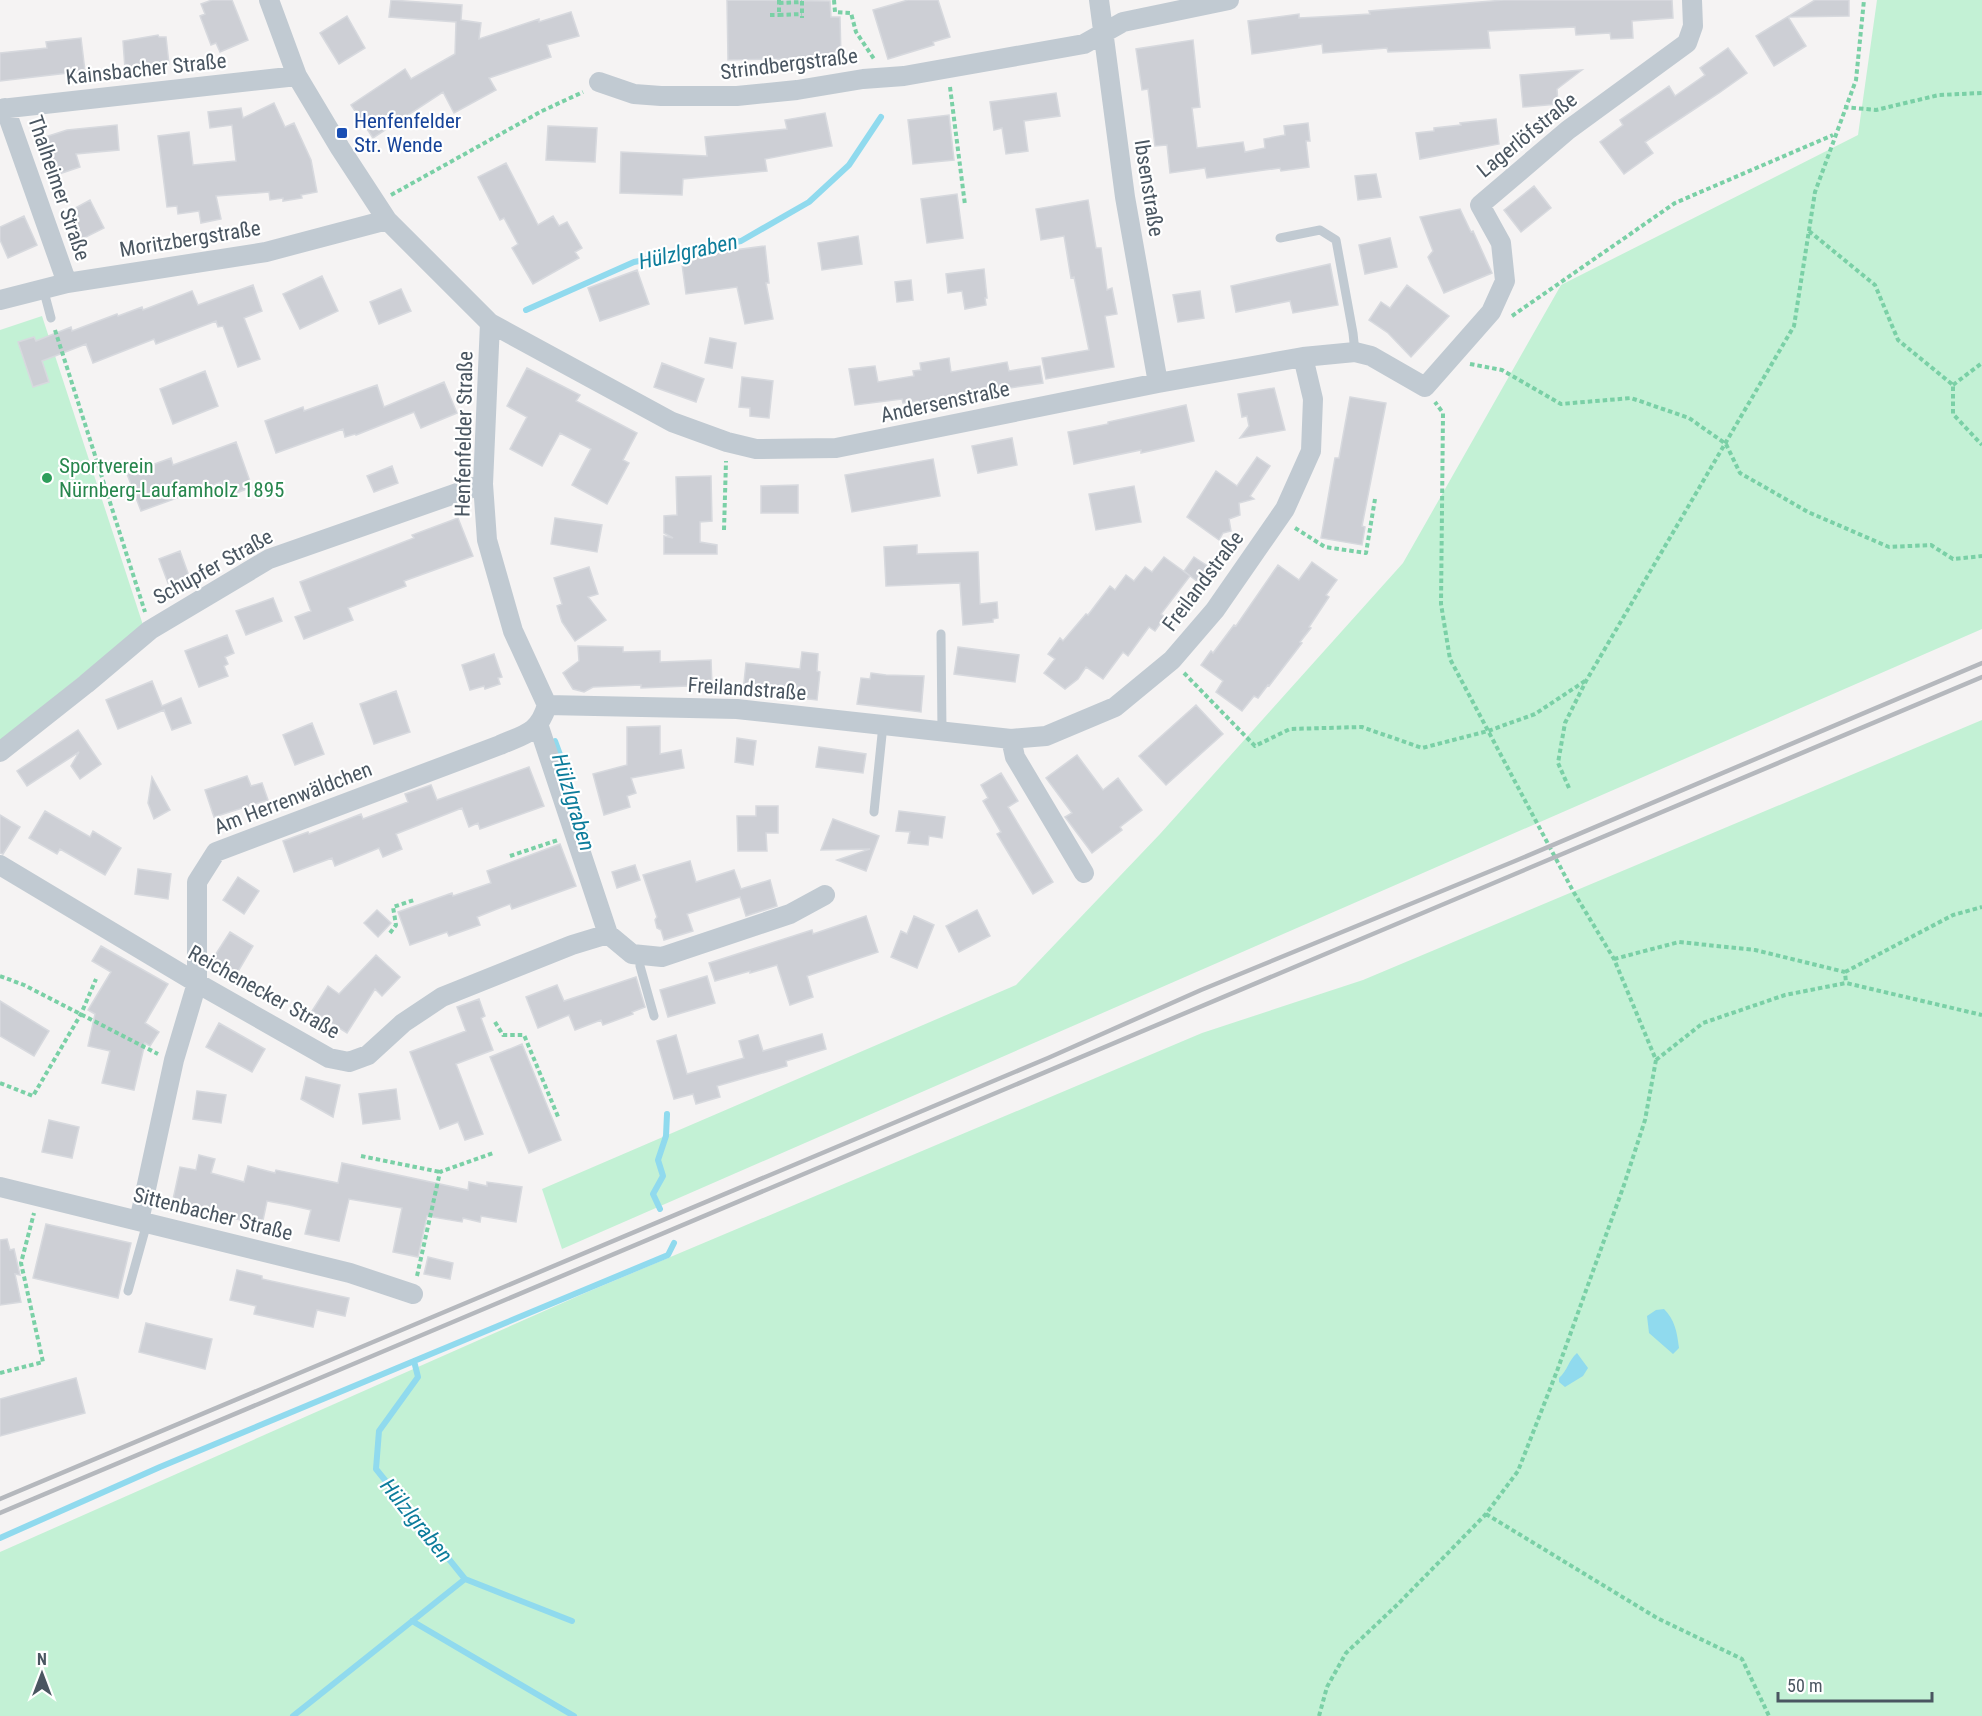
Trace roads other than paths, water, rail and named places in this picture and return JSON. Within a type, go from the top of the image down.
[{"type":"street","name":"Henfenfelder Straße","points":[[269,0],[297,76],[387,220],[490,323],[483,484],[487,540],[513,632],[547,705]]},
{"type":"street","name":"Ibsenstraße","points":[[1099,0],[1125,197],[1158,383]]},
{"type":"street","name":"Strindbergstraße","points":[[599,82],[634,94],[737,96],[797,90],[863,79],[948,69],[1084,44],[1123,22],[1157,13],[1229,0]]},
{"type":"street","name":"Lagerlöfstraße","points":[[1425,387],[1491,312],[1505,281],[1501,243],[1480,205],[1568,130],[1687,43],[1693,26],[1692,0]]},
{"type":"street","name":"Kainsbacher Straße","points":[[3,109],[297,76]]},
{"type":"street","name":"Thalheimer Straße","points":[[3,109],[67,283]]},
{"type":"street","name":"Moritzbergstraße","points":[[0,300],[67,283],[266,252],[387,220]]},
{"type":"street","name":"Andersenstraße","points":[[490,323],[672,422],[727,442],[756,449],[836,448],[1158,383],[1303,357],[1355,352],[1371,356],[1425,387]]},
{"type":"street","name":"Freilandstraße","points":[[547,705],[737,709],[1011,739],[1046,736],[1115,707],[1172,660],[1215,610],[1279,518],[1311,451],[1313,399],[1303,357]]},
{"type":"street","name":"Schupfer Straße","points":[[0,752],[150,630],[269,559],[483,484]]},
{"type":"street","points":[[547,705],[544,717],[538,724],[608,934],[632,954],[662,957],[790,914],[825,895]]},
{"type":"street","name":"Am Herrenwäldchen","points":[[143,1222],[174,1060],[197,983],[197,882],[216,852],[500,745],[533,731],[538,724]]},
{"type":"street","points":[[1011,739],[1015,757],[1083,873]]},
{"type":"street","name":"Reichenecker Straße","points":[[0,865],[197,983],[330,1058],[349,1062],[368,1055],[403,1023],[442,997],[572,945],[608,934]]},
{"type":"street","name":"Sittenbacher Straße","points":[[0,1187],[350,1273],[413,1294]]},
{"type":"lane","points":[[1280,238],[1320,230],[1336,240],[1355,352]]},
{"type":"lane","points":[[43,288],[51,318]]},
{"type":"lane","points":[[941,633],[942,732]]},
{"type":"lane","points":[[874,812],[883,725]]},
{"type":"lane","points":[[640,955],[640,966],[654,1016]]},
{"type":"lane","points":[[128,1291],[143,1222]]},
{"type":"water","points":[[1664,1309],[1673,1322],[1677,1337],[1679,1348],[1673,1354],[1649,1333],[1647,1316],[1656,1310]]},
{"type":"water","points":[[1577,1353],[1588,1368],[1583,1376],[1565,1387],[1559,1382],[1559,1378]]},
{"type":"waterway","name":"Hülzlgraben","points":[[526,310],[634,262],[741,241],[809,202],[849,165],[881,117]]},
{"type":"waterway","name":"Hülzlgraben","points":[[555,741],[573,790],[589,847]]},
{"type":"waterway","name":"Hülzlgraben","points":[[660,1209],[653,1194],[663,1176],[658,1160],[666,1136],[667,1114]]},
{"type":"waterway","points":[[0,1538],[160,1467],[668,1255],[674,1243]]},
{"type":"waterway","name":"Hülzlgraben","points":[[293,1716],[465,1579],[376,1469],[379,1431],[418,1377],[414,1361]]},
{"type":"waterway","points":[[465,1579],[572,1621]]},
{"type":"waterway","points":[[412,1621],[574,1716]]},
{"type":"railway","points":[[0,1499],[1048,1058],[1201,990],[1515,861],[1982,663]]},
{"type":"railway","points":[[0,1513],[1982,677]]},
{"type":"place","name":"Henfenfelder Str. Wende","points":[[342,133]]},
{"type":"place","name":"Sportverein Nürnberg-Laufamholz 1895","points":[[47,478]]}]
